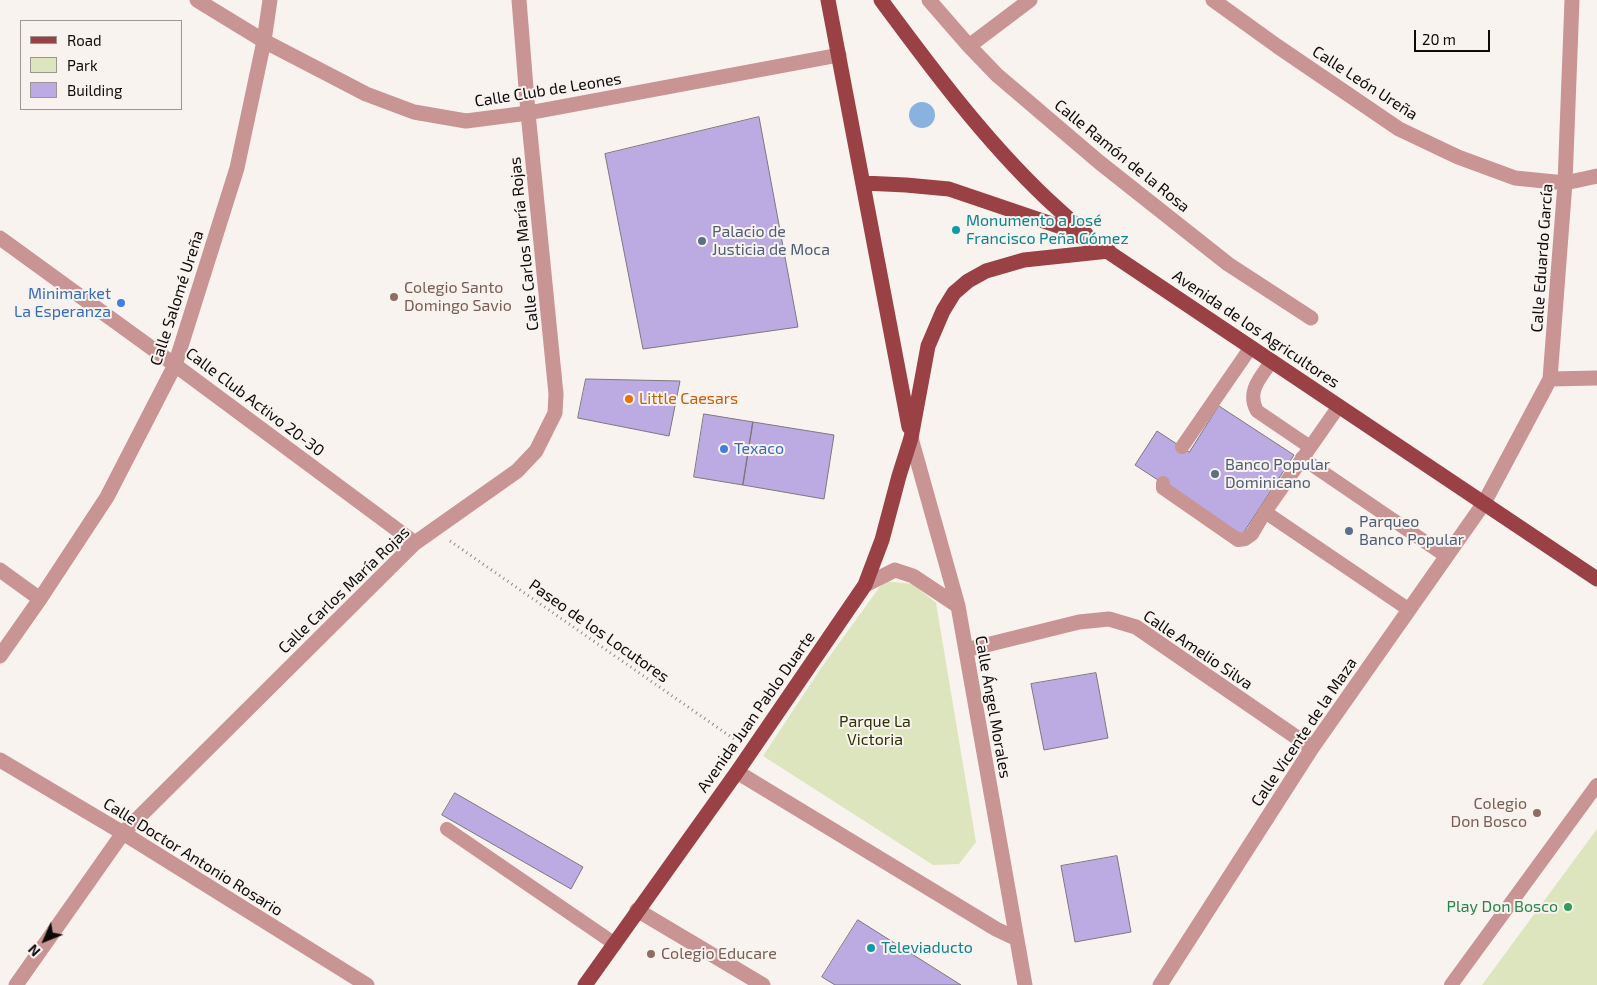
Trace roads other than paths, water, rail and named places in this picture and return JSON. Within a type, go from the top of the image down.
[{"type":"main road","points":[[828,0],[911,438]]},
{"type":"main road","points":[[881,0],[932,69],[990,139],[1046,198],[1103,248]]},
{"type":"main road","name":"Avenida de los Agricultores","points":[[864,183],[949,189],[1053,224],[1103,248],[1597,580]]},
{"type":"main road","name":"Avenida Juan Pablo Duarte","points":[[585,985],[737,772],[865,585],[882,540],[911,438],[928,346],[934,328],[954,293],[968,281],[986,271],[1024,260],[1103,248]]},
{"type":"street","name":"Calle Club de Leones","points":[[197,0],[264,41],[366,94],[414,112],[466,121],[528,113],[839,54]]},
{"type":"street","name":"Calle Salomé Ureña","points":[[0,656],[107,497],[175,365],[237,168],[264,41],[270,0]]},
{"type":"street","name":"Calle Carlos María Rojas","points":[[16,985],[123,833],[415,543],[517,471],[536,451],[555,413],[556,394],[528,113],[519,0]]},
{"type":"street","name":"Calle Ramón de la Rosa","points":[[929,0],[997,75],[1098,162],[1228,264],[1311,318]]},
{"type":"street","points":[[969,46],[1030,0]]},
{"type":"street","name":"Calle León Ureña","points":[[1213,0],[1399,129],[1458,157],[1515,178],[1565,182],[1597,176]]},
{"type":"street","name":"Calle Eduardo García","points":[[1484,503],[1550,379],[1565,182],[1569,1]]},
{"type":"street","name":"Calle Club Activo 20-30","points":[[0,238],[415,543]]},
{"type":"street","points":[[1550,379],[1597,378]]},
{"type":"street","name":"Calle Ángel Morales","points":[[911,438],[958,606],[1025,985]]},
{"type":"street","name":"Calle Vicente de la Maza","points":[[1160,985],[1312,748],[1484,503]]},
{"type":"street","points":[[0,570],[40,599]]},
{"type":"street","points":[[865,585],[894,570],[913,576],[958,606]]},
{"type":"street","name":"Calle Amelio Silva","points":[[966,650],[1079,622],[1109,619],[1136,627],[1312,748]]},
{"type":"street","name":"Calle Doctor Antonio Rosario","points":[[0,760],[123,833],[367,985]]},
{"type":"street","points":[[737,772],[996,929],[1017,939]]},
{"type":"street","points":[[637,910],[763,985]]},
{"type":"lane","points":[[1182,447],[1251,347]]},
{"type":"lane","points":[[1272,361],[1255,384],[1252,402],[1257,411],[1306,453],[1446,556]]},
{"type":"lane","points":[[1162,483],[1164,488],[1174,496],[1238,540],[1249,538],[1339,406]]},
{"type":"lane","points":[[1265,512],[1408,609]]},
{"type":"lane","points":[[1451,985],[1597,785]]},
{"type":"lane","points":[[448,828],[615,944]]},
{"type":"water","points":[[922,102],[931,106],[935,115],[931,124],[922,128],[913,124],[909,115],[913,106]]},
{"type":"place","name":"Monumento a José Francisco Peña Gómez","points":[[956,230]]},
{"type":"place","name":"Palacio de Justicia de Moca","points":[[702,241]]},
{"type":"place","name":"Colegio Santo Domingo Savio","points":[[394,297]]},
{"type":"place","name":"Minimarket La Esperanza","points":[[121,303]]},
{"type":"place","name":"Little Caesars","points":[[629,399]]},
{"type":"place","name":"Texaco","points":[[724,449]]},
{"type":"place","name":"Banco Popular Dominicano","points":[[1215,474]]},
{"type":"place","name":"Parqueo Banco Popular","points":[[1349,531]]},
{"type":"place","name":"Colegio Don Bosco","points":[[1537,813]]},
{"type":"place","name":"Play Don Bosco","points":[[1568,907]]},
{"type":"place","name":"Televiaducto","points":[[871,948]]},
{"type":"place","name":"Colegio Educare","points":[[651,954]]},
{"type":"park label","name":"Parque La Victoria","points":[[875,731]]}]
